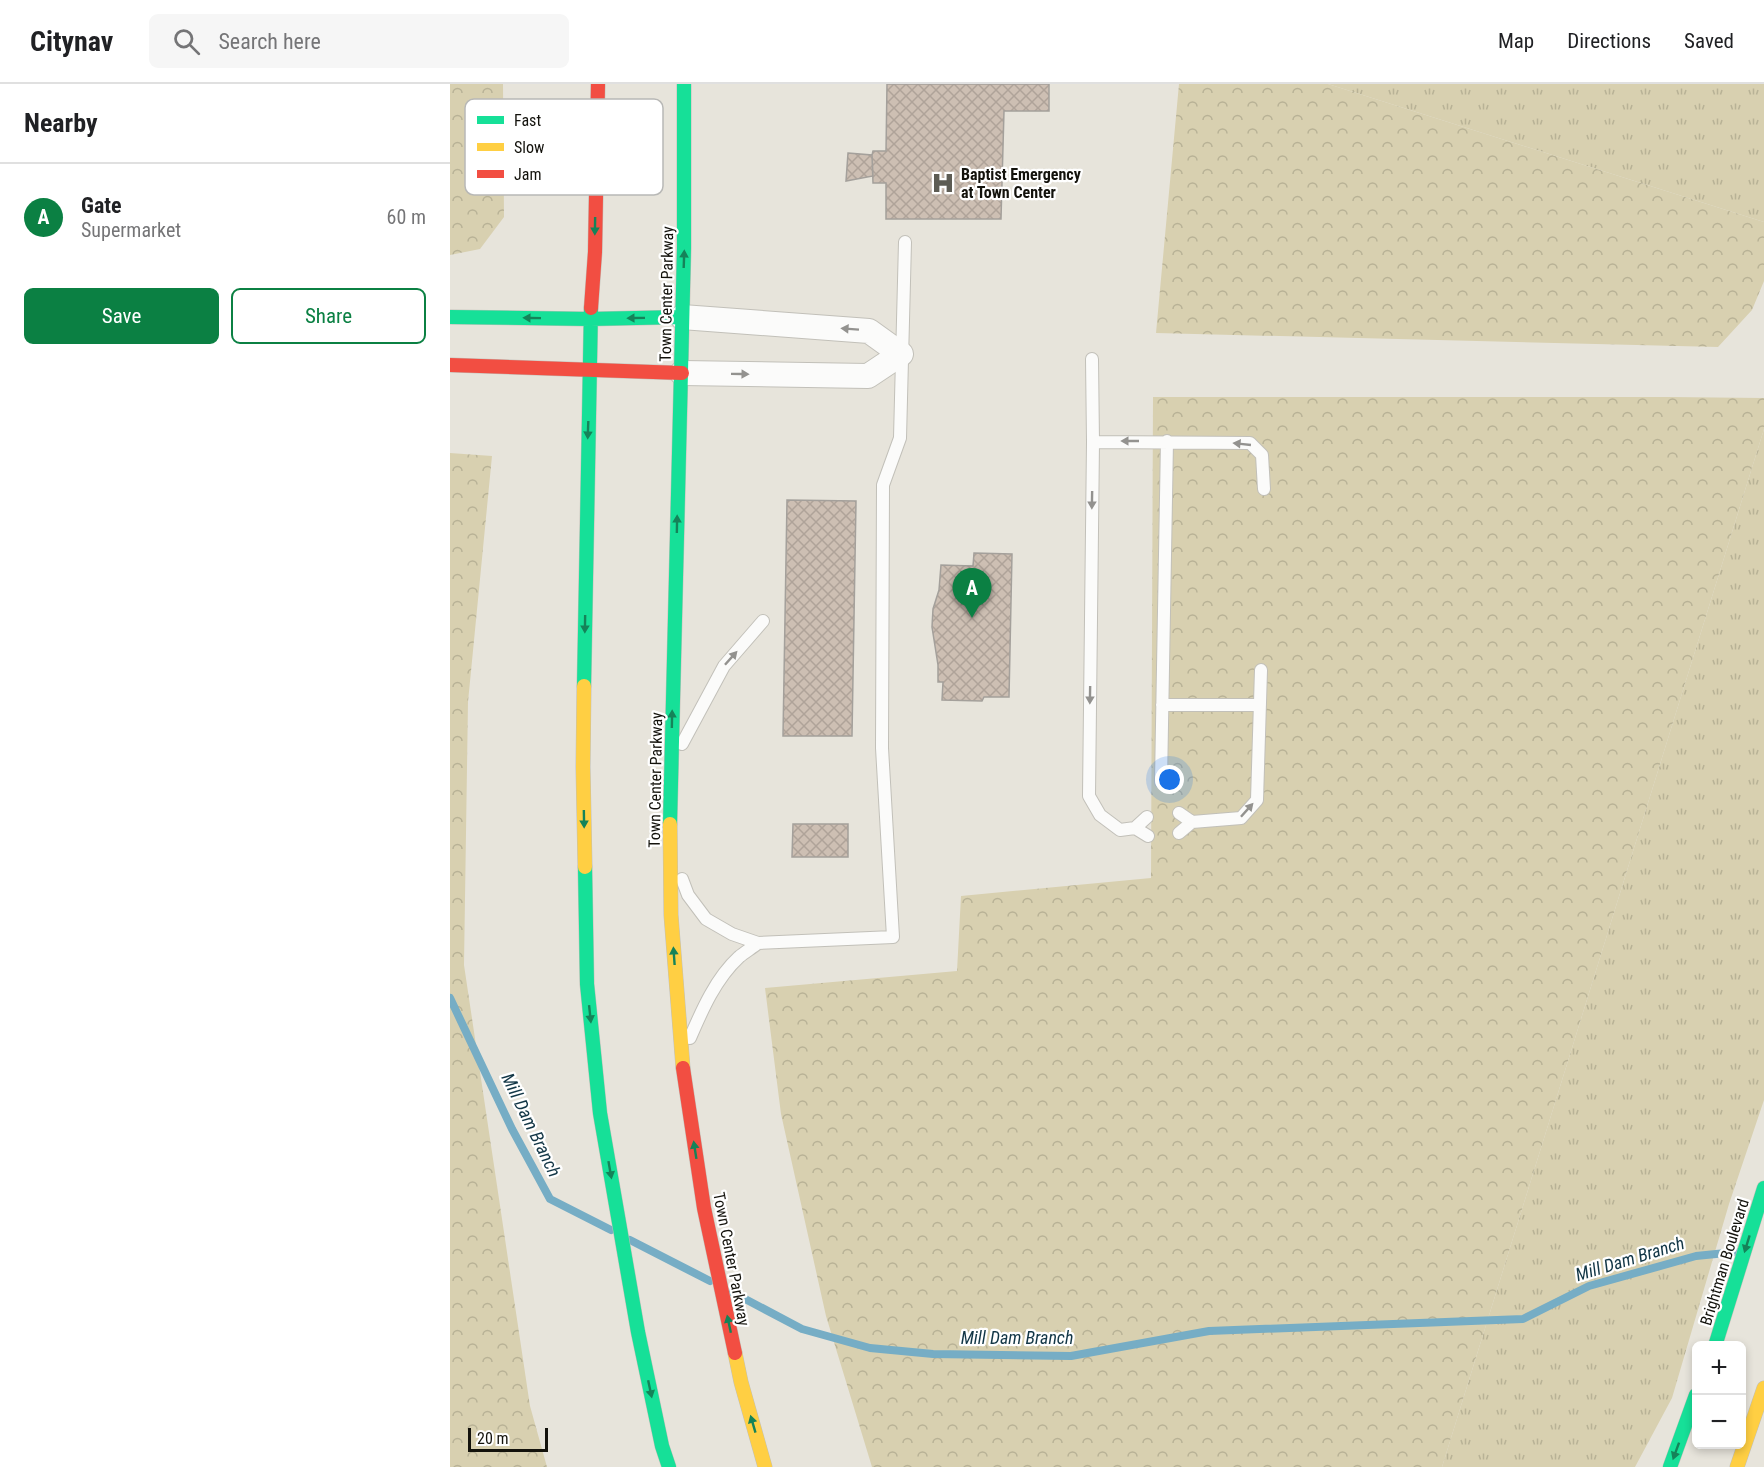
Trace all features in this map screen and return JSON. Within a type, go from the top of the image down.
[{"type":"main road","points":[[598,84],[598,99]]},
{"type":"main road","name":"Town Center Parkway","points":[[684,84],[682,373],[671,764],[671,915],[681,1056],[704,1208],[741,1382],[765,1467]]},
{"type":"main road","points":[[596,195],[590,319],[583,790],[587,984],[600,1113],[638,1332],[662,1446],[669,1467]]},
{"type":"main road","points":[[450,317],[590,319],[682,317]]},
{"type":"main road","points":[[450,365],[682,373]]},
{"type":"main road","name":"Brightman Boulevard","points":[[1717,1341],[1764,1188]]},
{"type":"main road","points":[[1737,1467],[1764,1388]]},
{"type":"main road","points":[[1670,1467],[1692,1406]]},
{"type":"street","points":[[682,317],[868,331],[901,354],[868,376],[682,373]]},
{"type":"lane","points":[[670,840],[688,895],[706,919],[732,934],[758,943],[893,937],[882,748],[883,485],[900,438],[905,242]]},
{"type":"lane","points":[[1092,359],[1089,796],[1100,815],[1120,830],[1135,828],[1147,817]]},
{"type":"lane","points":[[1161,782],[1167,441]]},
{"type":"lane","points":[[1093,442],[1251,443],[1262,455],[1264,489]]},
{"type":"lane","points":[[671,764],[724,666],[763,621]]},
{"type":"lane","points":[[1179,833],[1192,822],[1240,818],[1257,800],[1261,670]]},
{"type":"lane","points":[[1162,705],[1259,705]]},
{"type":"lane","points":[[1179,813],[1192,822]]},
{"type":"lane","points":[[1135,828],[1148,836]]},
{"type":"lane","points":[[681,1056],[702,1009],[720,980],[738,958],[758,943]]},
{"type":"green space","points":[[450,84],[503,84],[503,99],[465,99],[465,195],[504,195],[504,217],[480,249],[450,255]]},
{"type":"green space","points":[[1179,84],[1328,84],[1764,222],[1764,281],[1752,310],[1718,347],[1156,333]]},
{"type":"green space","points":[[1328,84],[1764,84],[1764,222]]},
{"type":"green space","points":[[1153,397],[1764,398],[1764,429],[1442,1467],[872,1467],[826,1316],[781,1114],[765,988],[957,971],[961,896],[1151,878]]},
{"type":"green space","points":[[1764,429],[1764,1100],[1729,1204],[1672,1398],[1635,1467],[1442,1467]]},
{"type":"green space","points":[[450,453],[492,456],[468,702],[464,965],[530,1406],[547,1467],[450,1467]]},
{"type":"building","points":[[887,84],[1049,84],[1049,111],[1004,111],[1001,219],[886,219],[886,183],[873,183],[872,155],[873,151],[886,151]]},
{"type":"building","points":[[848,153],[872,155],[873,176],[846,181]]},
{"type":"building","points":[[787,500],[856,501],[852,736],[783,736]]},
{"type":"building","points":[[974,553],[1012,554],[1009,697],[984,697],[982,701],[942,700],[943,682],[938,682],[938,665],[932,627],[941,565],[973,566]]},
{"type":"building","points":[[793,824],[848,824],[848,857],[792,857]]},
{"type":"waterway","name":"Mill Dam Branch","points":[[450,998],[512,1129],[550,1199],[611,1230]]},
{"type":"waterway","name":"Mill Dam Branch","points":[[630,1240],[710,1281]]},
{"type":"waterway","name":"Mill Dam Branch","points":[[732,1292],[802,1329],[870,1348],[933,1354],[1071,1356],[1209,1331],[1523,1319],[1589,1286],[1696,1256],[1736,1252]]},
{"type":"traffic: fast","points":[[670,824],[684,248],[684,84]]},
{"type":"traffic: fast","points":[[584,686],[591,308]]},
{"type":"traffic: fast","points":[[450,317],[590,319],[682,317]]},
{"type":"traffic: fast","points":[[585,867],[587,984],[600,1113],[638,1332],[662,1446],[669,1467]]},
{"type":"traffic: fast","points":[[1717,1341],[1764,1188]]},
{"type":"traffic: fast","points":[[1670,1467],[1692,1406]]},
{"type":"traffic: slow","points":[[584,686],[585,867]]},
{"type":"traffic: slow","points":[[670,824],[671,915],[683,1068]]},
{"type":"traffic: slow","points":[[735,1353],[765,1467]]},
{"type":"traffic: slow","points":[[1737,1467],[1764,1388]]},
{"type":"traffic: jam","points":[[598,84],[598,99]]},
{"type":"traffic: jam","points":[[591,308],[596,195]]},
{"type":"traffic: jam","points":[[450,365],[682,373]]},
{"type":"traffic: jam","points":[[683,1068],[704,1208],[735,1353]]},
{"type":"place","name":"Baptist Emergency at Town Center","points":[[943,183]]},
{"type":"place","name":"Gate","points":[[972,618]]}]
